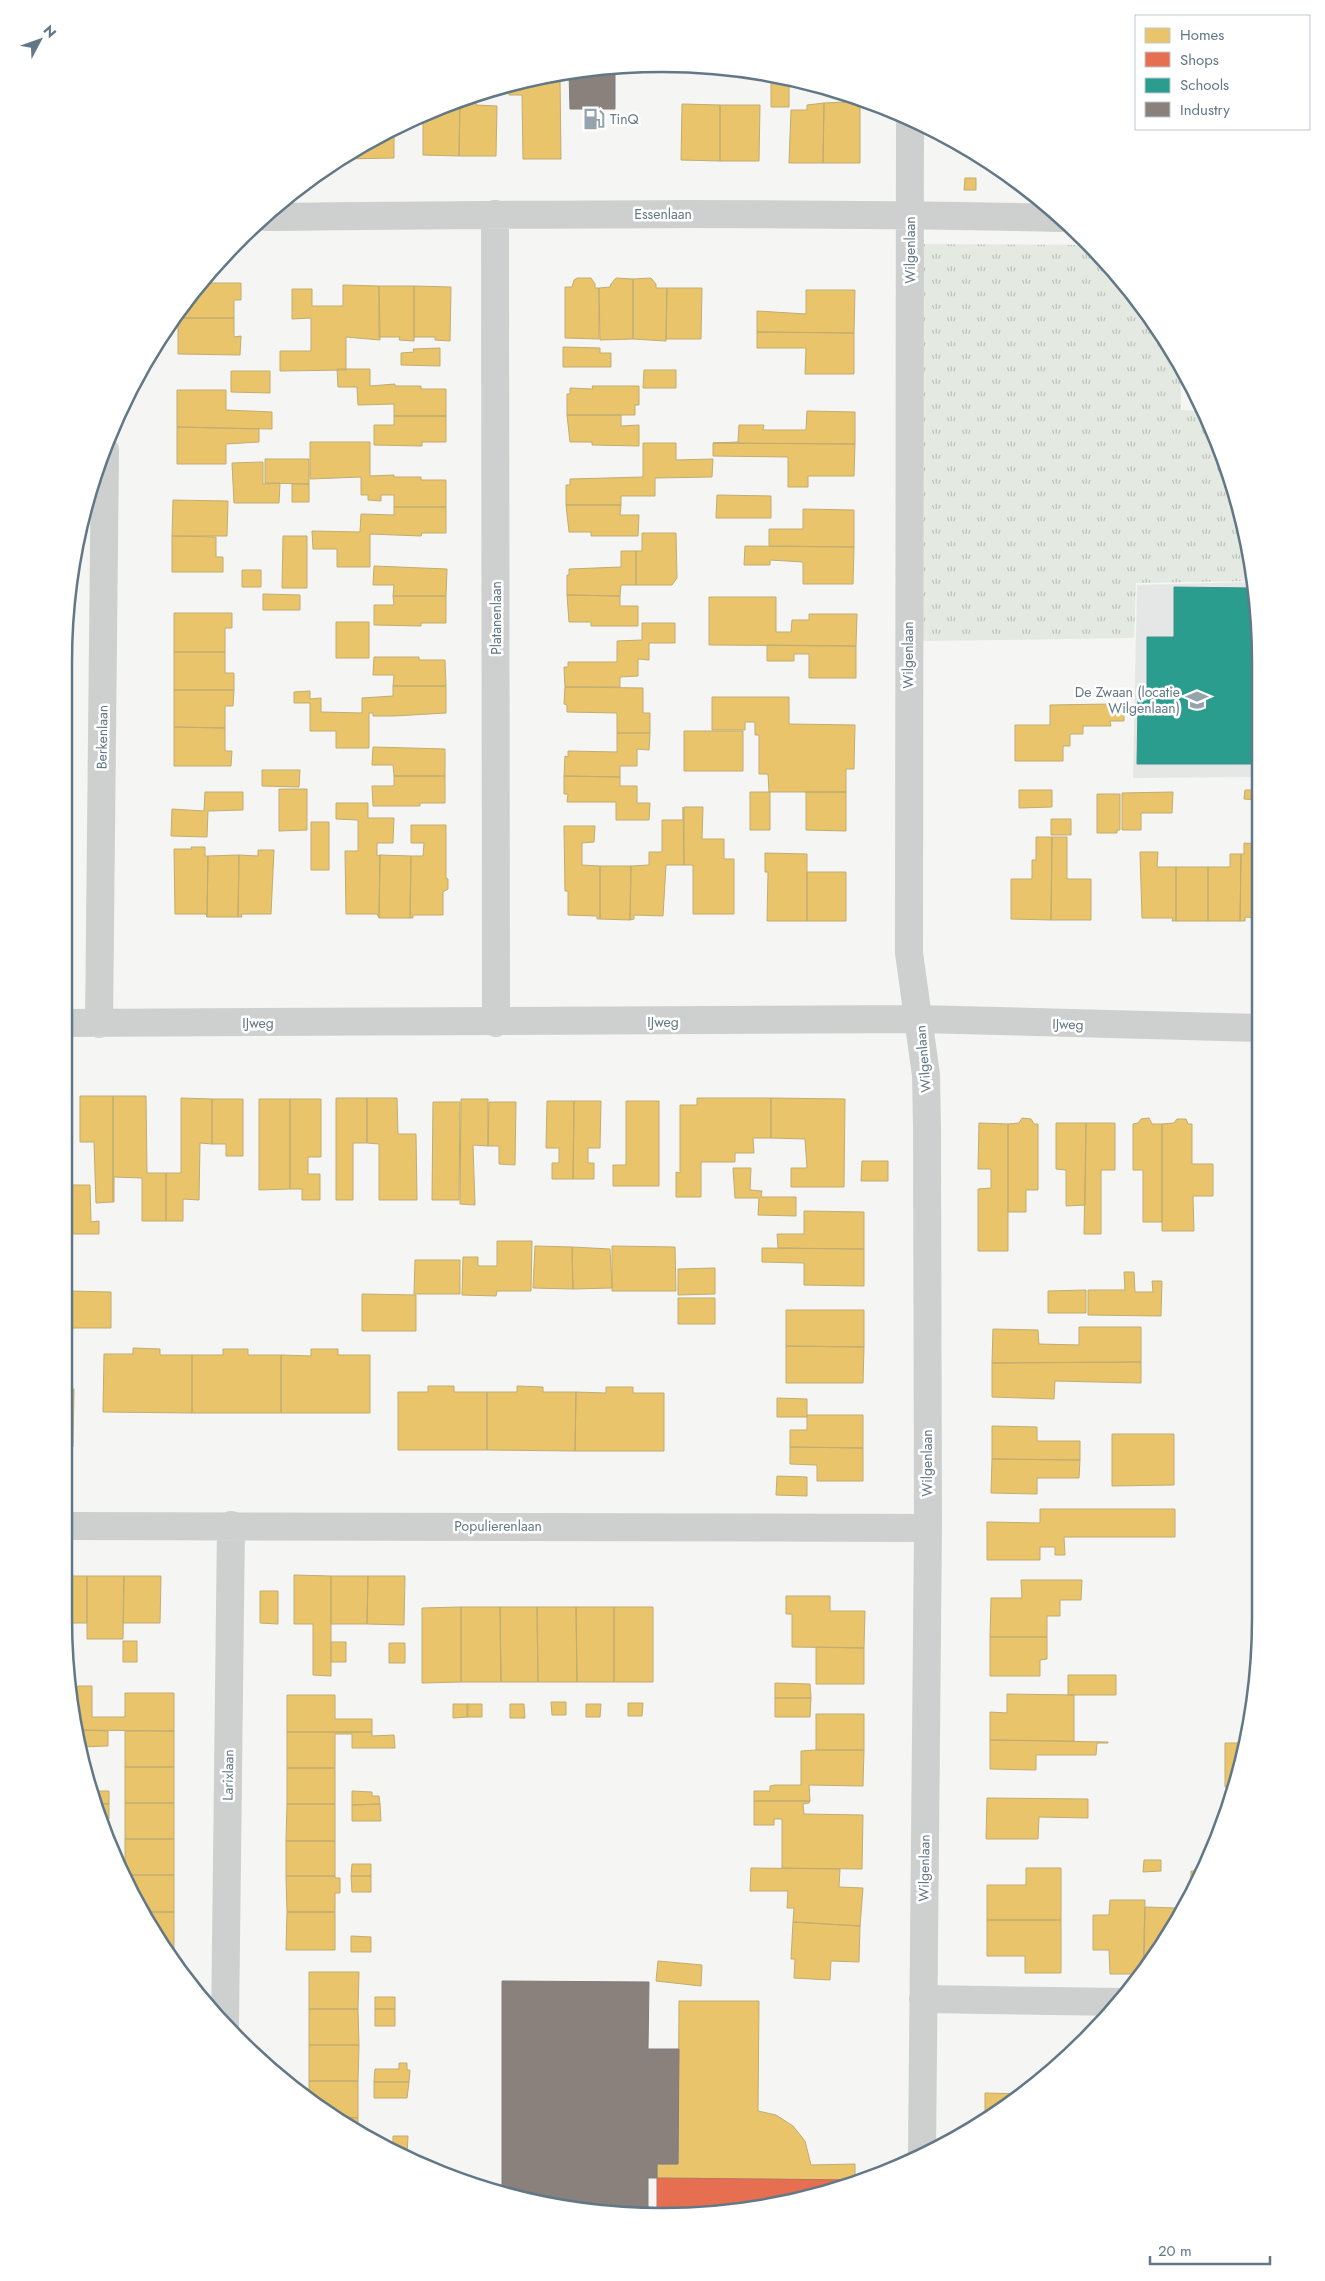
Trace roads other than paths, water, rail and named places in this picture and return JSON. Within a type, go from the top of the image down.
[{"type":"street","name":"Wilgenlaan","points":[[910,127],[909,943],[926,1075],[928,1528],[922,2148]]},
{"type":"street","name":"Essenlaan","points":[[276,217],[495,214],[910,215],[1051,218]]},
{"type":"street","name":"Platanenlaan","points":[[495,214],[496,1022]]},
{"type":"street","name":"Berkenlaan","points":[[99,1024],[106,468]]},
{"type":"street","name":"IJweg","points":[[72,1023],[920,1020],[1252,1028]]},
{"type":"street","name":"Larixlaan","points":[[225,2015],[231,1525]]},
{"type":"street","name":"Populierenlaan","points":[[72,1526],[928,1528]]},
{"type":"street","points":[[923,1999],[1111,2002]]},
{"type":"place","name":"TinQ","points":[[594,119]]},
{"type":"place","name":"De Zwaan (locatie Wilgenlaan)","points":[[1197,700]]}]
